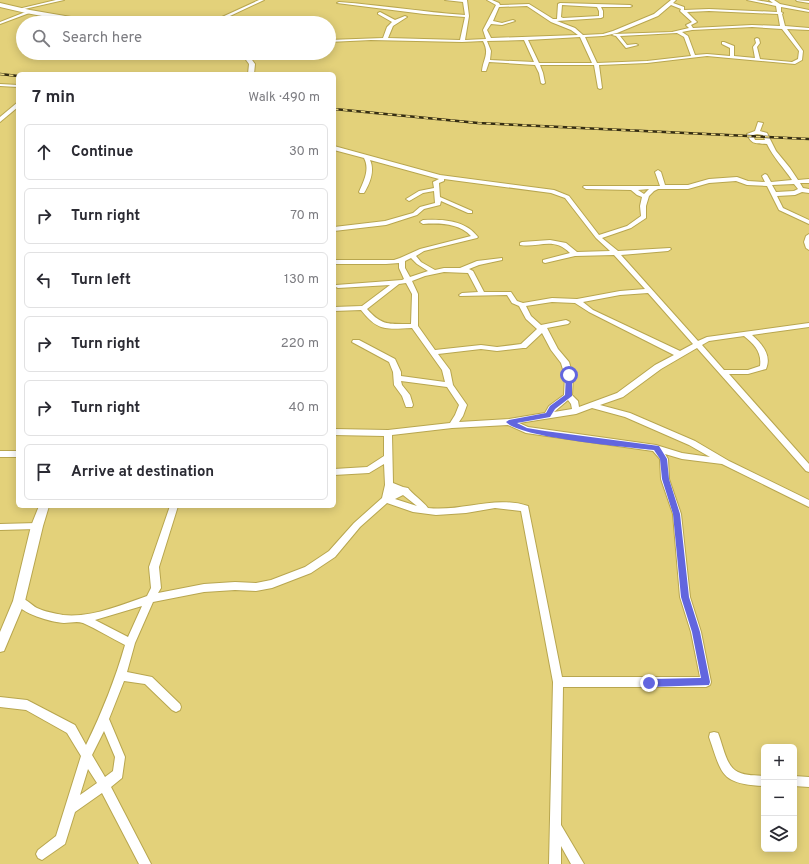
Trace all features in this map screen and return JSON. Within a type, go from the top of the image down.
[{"type":"main road","points":[[0,5],[57,16]]},
{"type":"main road","points":[[249,60],[252,64],[251,72]]},
{"type":"main road","points":[[0,647],[18,600],[37,526],[43,508]]},
{"type":"street","points":[[20,9],[62,0]]},
{"type":"street","points":[[227,16],[262,0]]},
{"type":"street","points":[[363,4],[366,0]]},
{"type":"street","points":[[447,0],[465,1],[467,16],[462,41]]},
{"type":"street","points":[[489,0],[498,4],[497,6]]},
{"type":"street","points":[[527,0],[528,5]]},
{"type":"street","points":[[749,0],[809,11]]},
{"type":"street","points":[[488,61],[537,64],[596,64],[647,62],[693,56],[793,63],[800,60],[802,51],[782,26],[781,13],[778,5],[771,0]]},
{"type":"street","points":[[798,0],[809,2]]},
{"type":"street","points":[[606,35],[656,15],[672,1],[683,8],[695,22],[688,25],[692,29]]},
{"type":"street","points":[[563,20],[559,18],[559,2],[598,6],[630,6]]},
{"type":"street","points":[[339,3],[363,4],[424,13],[467,16]]},
{"type":"street","points":[[497,6],[528,5],[553,21],[573,29],[582,36],[596,64],[600,88]]},
{"type":"street","points":[[484,70],[488,61],[488,46],[485,30],[497,6]]},
{"type":"street","points":[[553,21],[600,17],[602,11],[598,6]]},
{"type":"street","points":[[684,11],[709,10],[781,13]]},
{"type":"street","points":[[19,16],[30,12]]},
{"type":"street","points":[[380,13],[394,21]]},
{"type":"street","points":[[0,23],[16,17]]},
{"type":"street","points":[[385,39],[386,32],[394,21],[406,17]]},
{"type":"street","points":[[490,22],[502,24],[513,22]]},
{"type":"street","points":[[336,41],[385,39],[462,41],[617,35],[678,32],[692,29],[782,26],[809,29]]},
{"type":"street","points":[[678,32],[686,36],[693,56]]},
{"type":"street","points":[[617,35],[626,47],[636,45]]},
{"type":"street","points":[[525,38],[541,73],[543,83]]},
{"type":"street","points":[[757,39],[758,43],[754,47],[758,60]]},
{"type":"street","points":[[724,42],[732,47],[732,58]]},
{"type":"street","points":[[0,85],[16,86]]},
{"type":"street","points":[[0,120],[16,106]]},
{"type":"street","points":[[0,110],[11,111]]},
{"type":"street","points":[[757,132],[760,123]]},
{"type":"street","points":[[768,142],[753,141],[750,134],[757,132],[765,134],[773,152],[798,182],[801,190]]},
{"type":"street","points":[[336,149],[440,177],[560,193],[567,197],[598,237],[616,253],[648,291],[809,469]]},
{"type":"street","points":[[362,192],[371,166],[366,157]]},
{"type":"street","points":[[658,172],[663,187]]},
{"type":"street","points":[[765,176],[781,209],[809,223]]},
{"type":"street","points":[[336,229],[386,223],[415,214],[422,208],[438,204],[436,182],[442,180],[440,177]]},
{"type":"street","points":[[586,187],[688,187],[709,181],[737,179],[747,183],[768,184],[809,181]]},
{"type":"street","points":[[633,188],[639,194],[645,196]]},
{"type":"street","points":[[598,237],[629,227],[644,217],[642,203],[645,196],[654,188]]},
{"type":"street","points":[[409,199],[422,192],[436,189]]},
{"type":"street","points":[[773,194],[795,193],[801,190],[809,191]]},
{"type":"street","points":[[438,198],[470,212]]},
{"type":"street","points":[[336,262],[359,260],[394,262],[402,260],[422,250],[475,237],[471,230],[451,223],[424,222]]},
{"type":"street","points":[[809,236],[807,242],[809,248]]},
{"type":"street","points":[[522,244],[541,241],[556,242],[568,246],[575,254]]},
{"type":"street","points":[[545,261],[575,254],[616,253],[668,249]]},
{"type":"street","points":[[412,255],[419,263],[434,272]]},
{"type":"street","points":[[461,270],[477,263],[500,259]]},
{"type":"street","points":[[402,260],[402,268],[409,279],[415,294],[414,326],[446,370],[449,385],[463,405],[459,416],[452,425]]},
{"type":"street","points":[[336,310],[363,308],[375,302],[385,291],[397,283],[434,272],[461,270],[470,271],[482,294]]},
{"type":"street","points":[[338,286],[397,283]]},
{"type":"street","points":[[462,295],[509,293],[514,302],[522,305],[552,300],[577,301],[620,293],[648,291]]},
{"type":"street","points":[[577,301],[591,311],[681,354]]},
{"type":"street","points":[[522,305],[528,317],[540,328],[543,328],[555,350],[565,362],[569,376],[568,396],[575,403],[576,411]]},
{"type":"street","points":[[363,308],[373,321],[380,326],[414,326]]},
{"type":"street","points":[[434,352],[481,347],[497,349],[523,346],[543,328],[566,322]]},
{"type":"street","points":[[336,432],[388,433],[452,425],[509,422],[576,411],[620,395],[658,367],[712,338],[809,325]]},
{"type":"street","points":[[722,372],[748,372],[763,367],[765,359],[759,344],[746,334]]},
{"type":"street","points":[[356,342],[392,361],[397,372],[398,385],[406,395],[409,405]]},
{"type":"street","points":[[397,378],[449,385]]},
{"type":"street","points":[[548,415],[552,408],[568,396]]},
{"type":"street","points":[[593,406],[627,414],[692,443],[726,463],[809,504]]},
{"type":"street","points":[[509,422],[526,430],[656,448],[682,456],[726,463]]},
{"type":"street","points":[[386,499],[389,485],[388,433]]},
{"type":"street","points":[[558,682],[706,682],[696,632],[685,597],[677,514],[665,479],[664,459],[656,448]]},
{"type":"street","points":[[0,454],[16,454]]},
{"type":"street","points":[[336,472],[369,470],[389,457]]},
{"type":"street","points":[[389,485],[405,490],[415,497],[425,510]]},
{"type":"street","points":[[18,600],[33,612],[46,617],[84,619],[150,599],[204,588],[235,586],[256,587],[272,584],[291,578],[308,570],[332,554],[357,524],[386,499],[405,490]]},
{"type":"street","points":[[386,499],[413,509],[425,510],[466,510],[495,505],[525,508],[558,682],[555,864]]},
{"type":"street","points":[[42,854],[61,840],[87,755],[104,719],[121,676],[130,643],[156,588],[154,567],[173,508]]},
{"type":"street","points":[[0,528],[37,526]]},
{"type":"street","points":[[84,619],[130,643]]},
{"type":"street","points":[[121,676],[148,680],[176,708]]},
{"type":"street","points":[[0,702],[28,705],[71,729],[104,785],[145,864]]},
{"type":"street","points":[[71,808],[118,774],[120,757],[104,719]]},
{"type":"street","points":[[714,736],[729,774],[737,780],[761,781]]},
{"type":"street","points":[[797,781],[809,782]]},
{"type":"street","points":[[555,824],[578,864]]},
{"type":"railway","points":[[0,74],[16,76]]},
{"type":"railway","points":[[336,109],[478,123],[809,139]]},
{"type":"route","points":[[569,375],[568,396],[552,408],[548,415],[509,422],[526,430],[656,448],[664,459],[665,479],[677,514],[685,597],[696,632],[697,645],[701,656],[706,682],[649,683]]}]
